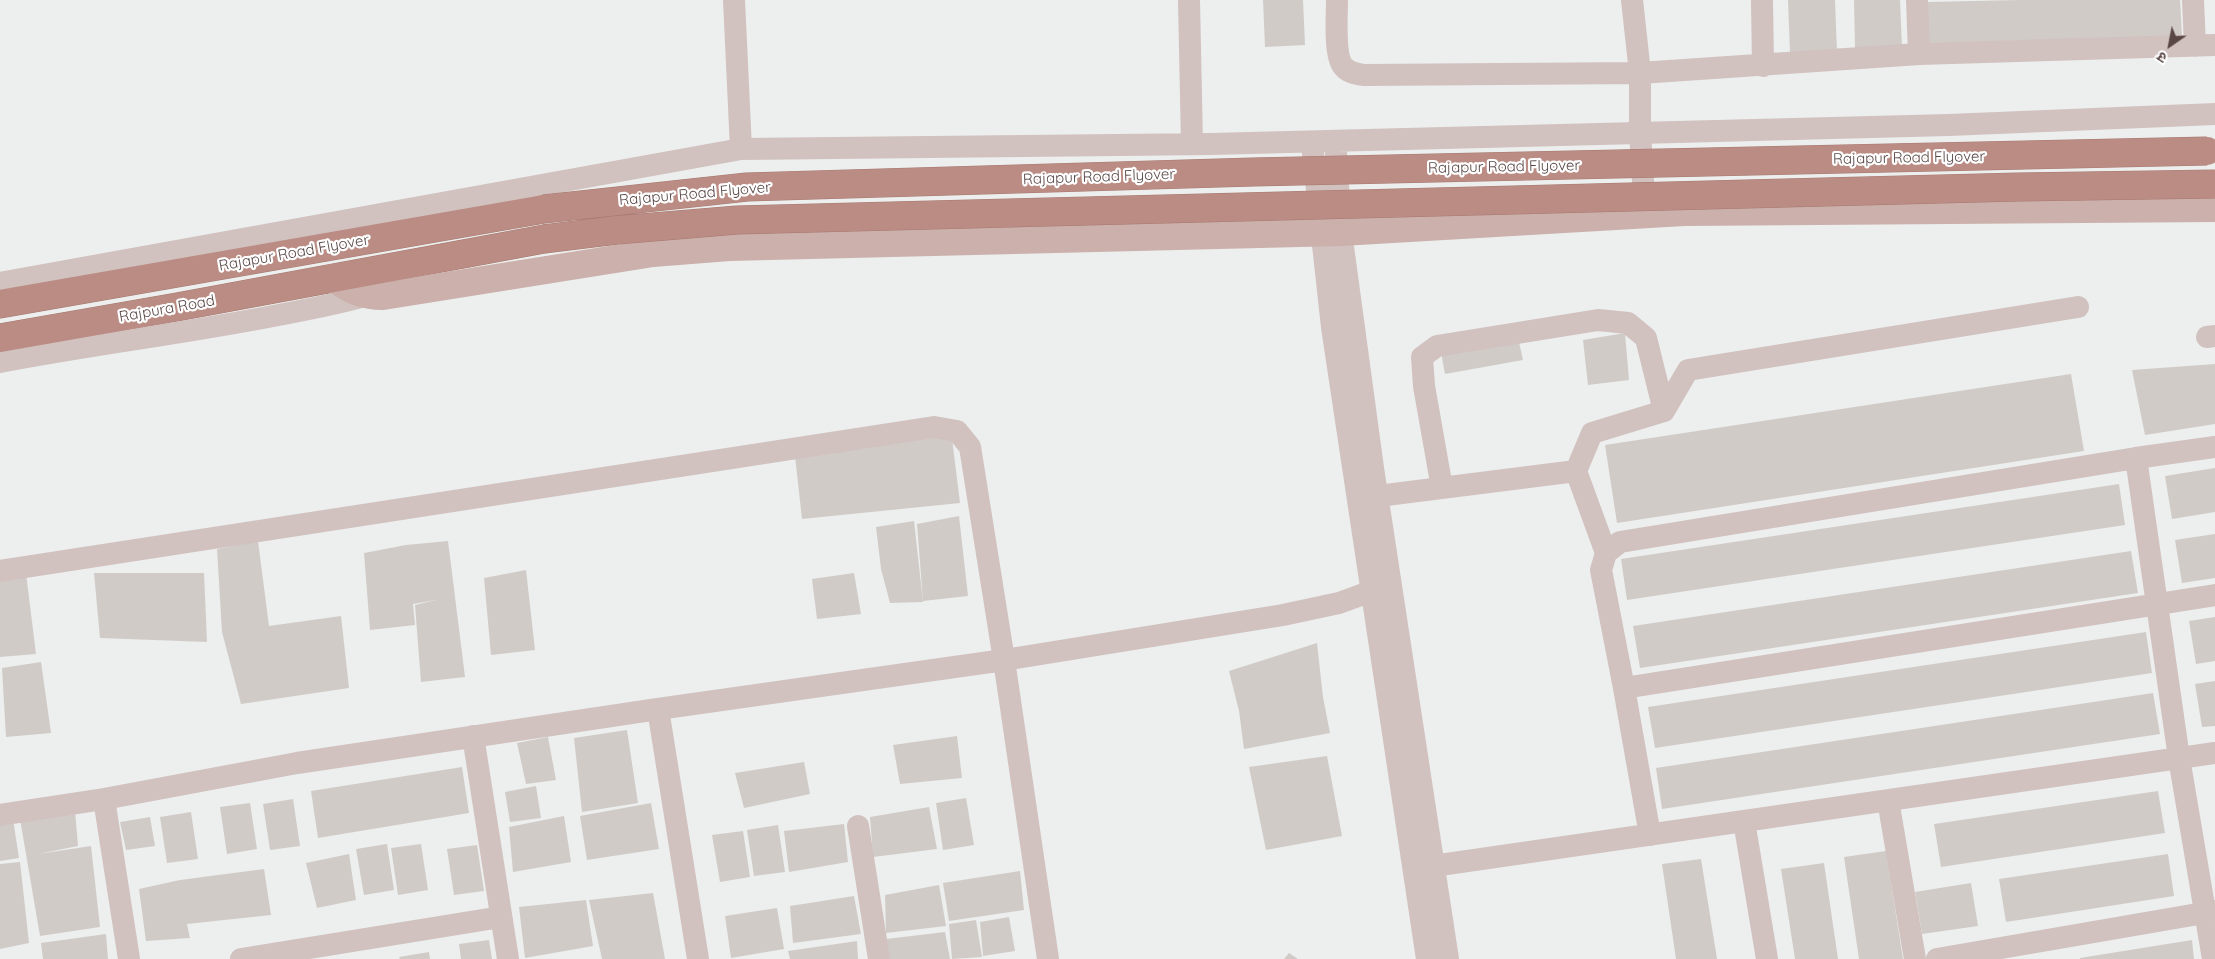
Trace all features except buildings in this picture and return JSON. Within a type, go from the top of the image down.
[{"type":"highway","name":"Rajapur Road Flyover","points":[[0,304],[544,209],[678,193],[757,187],[1282,172],[2211,151]]},
{"type":"highway","name":"Rajapur Road Flyover","points":[[334,278],[544,239],[617,230],[738,220],[2018,186],[2215,184]]},
{"type":"highway","name":"Rajpura Road","points":[[0,338],[334,278]]},
{"type":"main road","points":[[334,278],[349,290],[365,296],[383,296],[653,253],[729,247],[1645,215],[1684,212],[2215,208]]},
{"type":"street","points":[[734,0],[741,149]]},
{"type":"street","points":[[1189,0],[1192,144]]},
{"type":"street","points":[[1337,0],[1338,56],[1343,66],[1353,73],[1364,75],[1640,73],[1919,54],[2205,45],[2193,0]]},
{"type":"street","points":[[1632,0],[1640,73],[1640,133],[1645,215]]},
{"type":"street","points":[[1762,0],[1763,66]]},
{"type":"street","points":[[1917,0],[1919,54]]},
{"type":"street","points":[[0,283],[741,149],[1192,144],[1949,125],[2215,114]]},
{"type":"street","points":[[1312,140],[1331,226],[1378,496],[1424,868],[1427,959]]},
{"type":"street","points":[[1335,140],[1331,226],[1332,327],[1372,591],[1424,868],[1448,959]]},
{"type":"street","points":[[0,362],[70,349],[222,326],[341,303],[365,296]]},
{"type":"street","points":[[1650,835],[1602,570],[1606,553],[1576,471],[1592,433],[1664,411],[1688,370],[2078,307]]},
{"type":"street","points":[[1442,488],[1424,386],[1422,357],[1437,346],[1598,320],[1628,323],[1646,338],[1664,411]]},
{"type":"street","points":[[0,571],[934,427],[957,431],[970,447],[1004,660],[1048,959]]},
{"type":"street","points":[[1606,553],[1620,542],[2136,458],[2215,447]]},
{"type":"street","points":[[2136,458],[2158,604],[2178,758],[2210,911],[2213,959]]},
{"type":"street","points":[[1378,496],[1576,471]]},
{"type":"street","points":[[0,815],[104,799],[298,763],[1004,660],[1283,615],[1339,603],[1372,591]]},
{"type":"street","points":[[1624,688],[2215,595]]},
{"type":"street","points":[[658,709],[698,959]]},
{"type":"street","points":[[474,736],[508,959]]},
{"type":"street","points":[[1424,868],[2215,753]]},
{"type":"street","points":[[104,799],[129,959]]},
{"type":"street","points":[[1888,800],[1915,959]]},
{"type":"street","points":[[1744,822],[1767,959]]},
{"type":"street","points":[[858,826],[879,959]]},
{"type":"street","points":[[1937,959],[2210,911]]},
{"type":"street","points":[[241,959],[501,917]]}]
